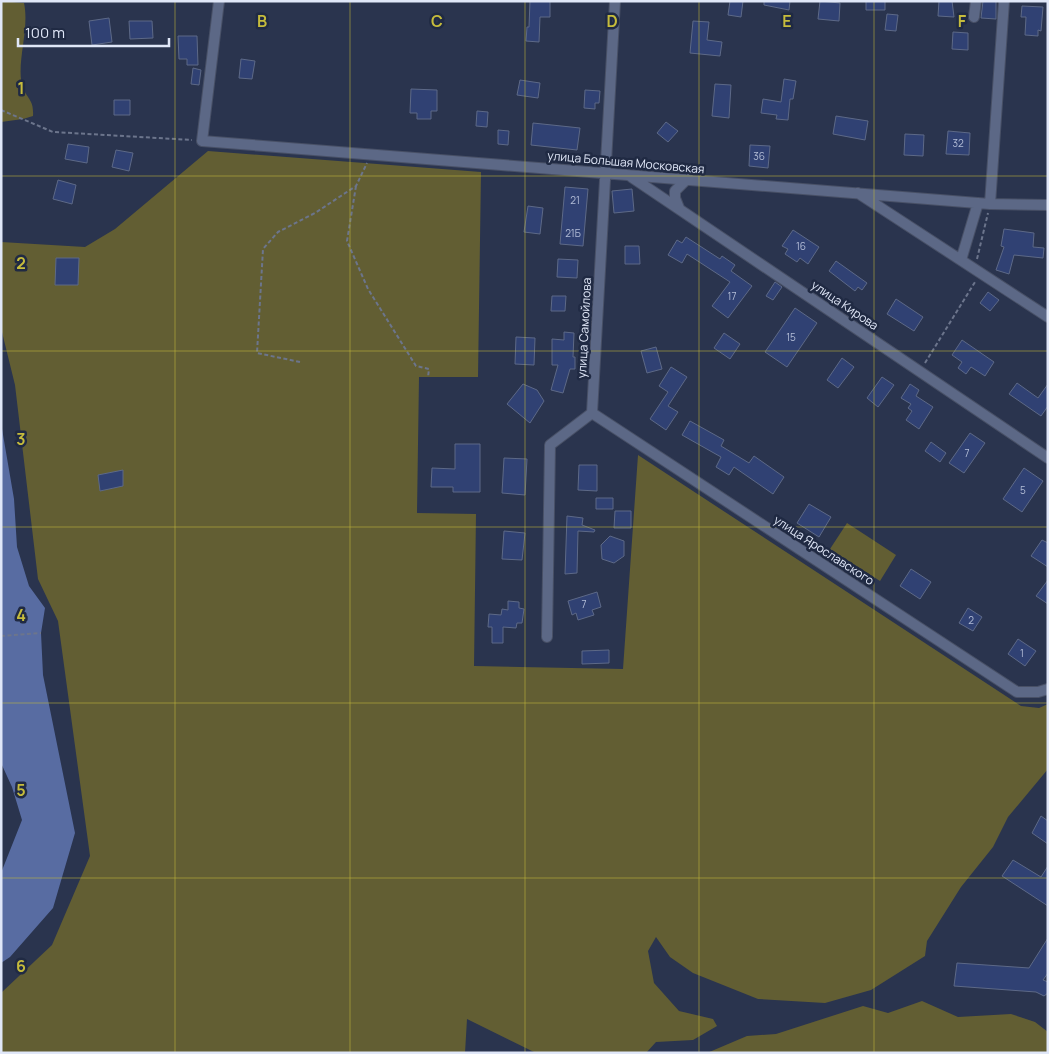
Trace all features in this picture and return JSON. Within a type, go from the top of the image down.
[{"type":"street","points":[[202,141],[219,1]]},
{"type":"street","name":"улица Самойлова","points":[[592,413],[615,1]]},
{"type":"street","points":[[974,16],[976,1]]},
{"type":"street","points":[[990,204],[1004,1]]},
{"type":"street","name":"улица Большая Московская","points":[[202,141],[990,204],[1048,205]]},
{"type":"street","name":"улица Кирова","points":[[627,174],[1048,458]]},
{"type":"street","points":[[679,208],[675,192],[687,179]]},
{"type":"street","points":[[857,192],[1048,317]]},
{"type":"street","points":[[961,260],[978,203]]},
{"type":"street","points":[[548,636],[550,446],[592,413]]},
{"type":"street","name":"улица Ярославского","points":[[592,413],[1016,692],[1038,692],[1048,689]]},
{"type":"path","points":[[1,110],[52,132],[202,141]]},
{"type":"path","points":[[371,154],[356,186],[347,241],[368,289],[416,366],[429,369],[428,376]]},
{"type":"path","points":[[300,362],[257,353],[263,249],[278,232],[315,213],[356,186]]},
{"type":"path","points":[[920,371],[981,273],[976,256],[990,204]]},
{"type":"path","points":[[1,636],[41,633]]},
{"type":"shaded area","points":[[1,1],[24,3],[25,25],[21,79],[23,88],[32,103],[33,116],[1,122]]},
{"type":"shaded area","points":[[208,151],[481,172],[478,377],[419,377],[417,513],[476,514],[474,666],[623,669],[638,455],[1021,706],[1039,708],[1048,704],[1048,769],[1008,817],[993,847],[961,887],[927,941],[925,956],[871,990],[825,1003],[758,999],[693,973],[670,957],[656,937],[648,951],[654,983],[679,1011],[713,1019],[717,1026],[693,1040],[656,1042],[646,1053],[536,1053],[467,1019],[465,1053],[1,1053],[1,993],[52,945],[90,856],[58,621],[38,579],[15,385],[1,328],[1,242],[85,247],[115,229]]},
{"type":"shaded area","points":[[847,523],[896,555],[880,581],[830,549]]},
{"type":"shaded area","points":[[922,1001],[958,1017],[1011,1014],[1035,1022],[1048,1032],[1048,1053],[707,1053],[747,1036],[776,1034],[863,1006],[888,1013]]},
{"type":"water","points":[[1,423],[14,499],[17,547],[29,586],[45,608],[41,633],[43,675],[75,833],[53,908],[10,957],[1,963],[1,873],[22,820],[12,787],[1,763]]},
{"type":"building","points":[[530,1],[550,1],[550,17],[540,17],[539,42],[526,41],[527,27],[529,27]]},
{"type":"building","points":[[730,1],[743,1],[741,17],[728,15]]},
{"type":"building","points":[[764,1],[790,1],[789,10],[764,5]]},
{"type":"building","points":[[820,1],[840,3],[839,21],[818,19]]},
{"type":"building","points":[[866,1],[885,1],[885,10],[866,10]]},
{"type":"building","points":[[939,1],[952,1],[954,17],[938,16]]},
{"type":"building","points":[[983,1],[996,1],[996,19],[981,18]]},
{"type":"building","points":[[1022,6],[1043,7],[1041,31],[1038,30],[1038,36],[1025,35],[1026,17],[1021,17]]},
{"type":"building","points":[[887,14],[898,15],[896,31],[885,30]]},
{"type":"building","points":[[109,18],[112,42],[92,45],[89,21]]},
{"type":"building","points":[[129,21],[152,21],[153,38],[130,39]]},
{"type":"building","points":[[693,21],[709,22],[707,40],[722,42],[720,56],[690,53]]},
{"type":"building","points":[[953,32],[968,33],[968,50],[952,49]]},
{"type":"building","points":[[178,36],[197,36],[198,65],[187,65],[187,59],[179,59]]},
{"type":"building","points":[[241,59],[255,61],[252,79],[239,78]]},
{"type":"building","points":[[193,68],[201,70],[199,85],[191,84]]},
{"type":"building","points":[[784,79],[796,81],[793,99],[790,99],[788,120],[776,119],[777,115],[761,113],[763,99],[781,102]]},
{"type":"building","points":[[520,80],[540,83],[538,98],[517,95]]},
{"type":"building","points":[[715,84],[731,85],[729,118],[712,116]]},
{"type":"building","points":[[411,89],[437,90],[437,111],[431,111],[431,119],[417,119],[417,113],[410,113]]},
{"type":"building","points":[[585,90],[600,91],[599,103],[595,103],[595,109],[584,108]]},
{"type":"building","points":[[114,100],[130,100],[130,115],[114,115]]},
{"type":"building","points":[[477,111],[488,112],[487,127],[476,126]]},
{"type":"building","points":[[836,116],[868,121],[865,140],[833,134]]},
{"type":"building","points":[[666,122],[678,131],[668,142],[657,133]]},
{"type":"building","points":[[533,123],[580,128],[577,150],[531,145]]},
{"type":"building","points":[[498,130],[509,131],[508,145],[498,144]]},
{"type":"building","points":[[948,131],[970,133],[969,155],[946,154]]},
{"type":"building","points":[[905,134],[924,135],[923,156],[904,155]]},
{"type":"building","points":[[68,144],[89,147],[87,163],[65,159]]},
{"type":"building","points":[[750,145],[770,146],[768,168],[749,166]]},
{"type":"building","points":[[116,150],[133,153],[129,171],[112,167]]},
{"type":"building","points":[[58,180],[76,185],[72,204],[53,199]]},
{"type":"building","points":[[565,187],[588,189],[583,246],[560,244]]},
{"type":"building","points":[[632,189],[634,211],[614,213],[612,191]]},
{"type":"building","points":[[528,206],[543,208],[540,234],[524,232]]},
{"type":"building","points":[[1004,229],[1034,233],[1033,247],[1044,248],[1043,258],[1014,255],[1009,274],[996,270],[1004,247],[1001,246]]},
{"type":"building","points":[[793,230],[819,247],[808,264],[800,258],[797,262],[785,254],[788,249],[782,246]]},
{"type":"building","points":[[686,237],[720,259],[722,256],[735,265],[731,271],[752,286],[728,318],[712,306],[730,282],[687,254],[682,263],[668,255],[677,240],[682,243]]},
{"type":"building","points":[[625,246],[639,246],[640,264],[625,264]]},
{"type":"building","points":[[56,258],[79,258],[78,285],[55,285]]},
{"type":"building","points":[[558,259],[578,260],[577,278],[557,277]]},
{"type":"building","points":[[836,261],[867,283],[862,290],[858,287],[855,291],[829,271]]},
{"type":"building","points":[[775,282],[782,287],[773,300],[766,296]]},
{"type":"building","points":[[988,292],[999,300],[990,311],[980,303]]},
{"type":"building","points":[[552,296],[566,296],[565,311],[551,311]]},
{"type":"building","points":[[896,299],[923,317],[914,331],[887,314]]},
{"type":"building","points":[[795,308],[817,323],[787,367],[765,352]]},
{"type":"building","points":[[564,332],[574,333],[573,357],[575,357],[575,369],[570,369],[563,393],[551,390],[558,365],[552,365],[552,339],[564,340]]},
{"type":"building","points":[[724,333],[740,344],[730,359],[714,348]]},
{"type":"building","points":[[516,337],[535,338],[534,365],[515,364]]},
{"type":"building","points":[[962,340],[994,362],[985,376],[971,367],[966,374],[958,368],[962,362],[952,355]]},
{"type":"building","points":[[656,347],[662,369],[647,373],[641,351]]},
{"type":"building","points":[[842,358],[854,367],[838,388],[827,380]]},
{"type":"building","points":[[671,367],[687,377],[668,406],[678,412],[666,430],[650,419],[668,392],[659,386]]},
{"type":"building","points":[[882,377],[894,385],[878,407],[867,398]]},
{"type":"building","points":[[1017,383],[1038,398],[1048,384],[1048,406],[1041,416],[1009,394]]},
{"type":"building","points":[[523,384],[537,390],[544,401],[530,423],[507,404]]},
{"type":"building","points":[[910,384],[919,390],[916,396],[933,407],[919,429],[906,420],[912,411],[908,408],[911,404],[901,398]]},
{"type":"building","points":[[690,421],[724,440],[721,446],[749,463],[754,456],[784,477],[773,494],[734,467],[729,475],[716,467],[721,457],[682,435]]},
{"type":"building","points":[[970,433],[985,443],[964,473],[949,463]]},
{"type":"building","points":[[931,442],[946,453],[940,462],[925,451]]},
{"type":"building","points":[[455,444],[480,444],[480,492],[453,492],[453,487],[431,487],[432,468],[455,469]]},
{"type":"building","points":[[504,458],[527,459],[525,495],[502,493]]},
{"type":"building","points":[[579,465],[597,465],[597,491],[578,490]]},
{"type":"building","points":[[1024,468],[1043,481],[1022,512],[1003,499]]},
{"type":"building","points":[[123,470],[123,486],[100,491],[98,475]]},
{"type":"building","points":[[596,498],[613,498],[613,509],[596,509]]},
{"type":"building","points":[[809,504],[831,517],[819,537],[797,523]]},
{"type":"building","points":[[615,511],[631,511],[631,528],[614,528]]},
{"type":"building","points":[[567,516],[583,518],[582,525],[595,530],[594,532],[578,531],[577,573],[565,574]]},
{"type":"building","points":[[504,531],[525,533],[522,560],[502,559]]},
{"type":"building","points":[[610,536],[624,541],[624,556],[614,563],[602,559],[601,545]]},
{"type":"building","points":[[1042,540],[1048,543],[1048,567],[1031,556]]},
{"type":"building","points":[[911,569],[931,582],[920,599],[900,586]]},
{"type":"building","points":[[1048,580],[1048,604],[1036,596]]},
{"type":"building","points":[[597,592],[601,607],[592,610],[594,615],[578,620],[576,613],[572,615],[568,601]]},
{"type":"building","points":[[508,601],[519,602],[519,608],[524,609],[522,623],[517,623],[516,628],[503,627],[503,643],[492,643],[492,627],[488,627],[489,614],[501,615],[502,609],[508,610]]},
{"type":"building","points":[[968,608],[982,617],[973,631],[959,623]]},
{"type":"building","points":[[1018,639],[1036,651],[1025,666],[1008,654]]},
{"type":"building","points":[[609,650],[609,663],[582,664],[582,651]]},
{"type":"building","points":[[1041,816],[1048,821],[1048,844],[1032,833]]},
{"type":"building","points":[[1013,860],[1041,877],[1048,866],[1048,906],[1002,876]]},
{"type":"building","points":[[1048,938],[1048,973],[1043,980],[1048,982],[1048,993],[1044,996],[1036,992],[954,986],[957,963],[1029,968]]}]
